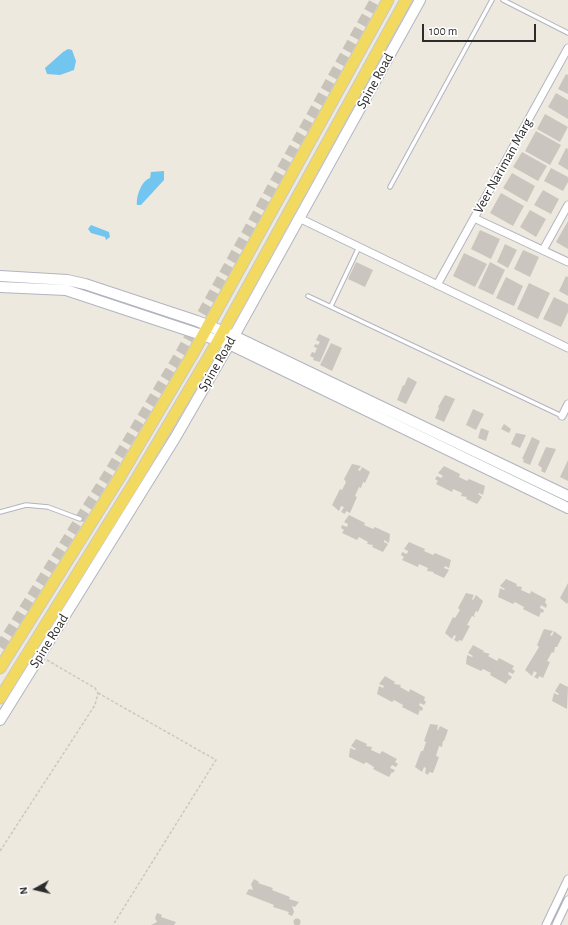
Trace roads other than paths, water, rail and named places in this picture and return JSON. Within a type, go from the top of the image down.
[{"type":"main road","name":"Spine Road","points":[[0,668],[152,424],[388,0]]},
{"type":"main road","name":"Spine Road","points":[[0,720],[175,438],[226,338],[406,0]]},
{"type":"main road","name":"Spine Road","points":[[0,698],[226,338],[299,218],[420,0]]},
{"type":"main road","points":[[0,276],[67,280],[226,338],[568,496]]},
{"type":"main road","points":[[0,287],[66,290],[205,330]]},
{"type":"main road","points":[[226,338],[568,508]]},
{"type":"street","name":"Veer Nariman Marg","points":[[437,285],[568,48]]},
{"type":"street","points":[[543,250],[568,205]]},
{"type":"street","points":[[299,218],[568,348]]},
{"type":"street","points":[[474,218],[568,262]]},
{"type":"street","points":[[562,416],[568,404]]},
{"type":"street","points":[[546,925],[566,887],[568,879]]},
{"type":"street","points":[[556,925],[568,900]]},
{"type":"lane","points":[[390,187],[492,0]]},
{"type":"lane","points":[[503,0],[568,33]]},
{"type":"lane","points":[[331,306],[359,247]]},
{"type":"lane","points":[[308,296],[562,416]]},
{"type":"lane","points":[[0,512],[26,505],[48,507],[80,519]]},
{"type":"water","points":[[68,49],[72,50],[76,61],[74,70],[60,75],[47,74],[45,68]]},
{"type":"water","points":[[164,171],[164,180],[141,205],[137,205],[137,198],[140,190],[144,182],[150,178],[151,172]]},
{"type":"water","points":[[91,225],[109,232],[110,237],[106,240],[105,237],[91,233],[88,229]]},
{"type":"tunnel","points":[[0,647],[111,469],[182,350],[375,0]]}]
